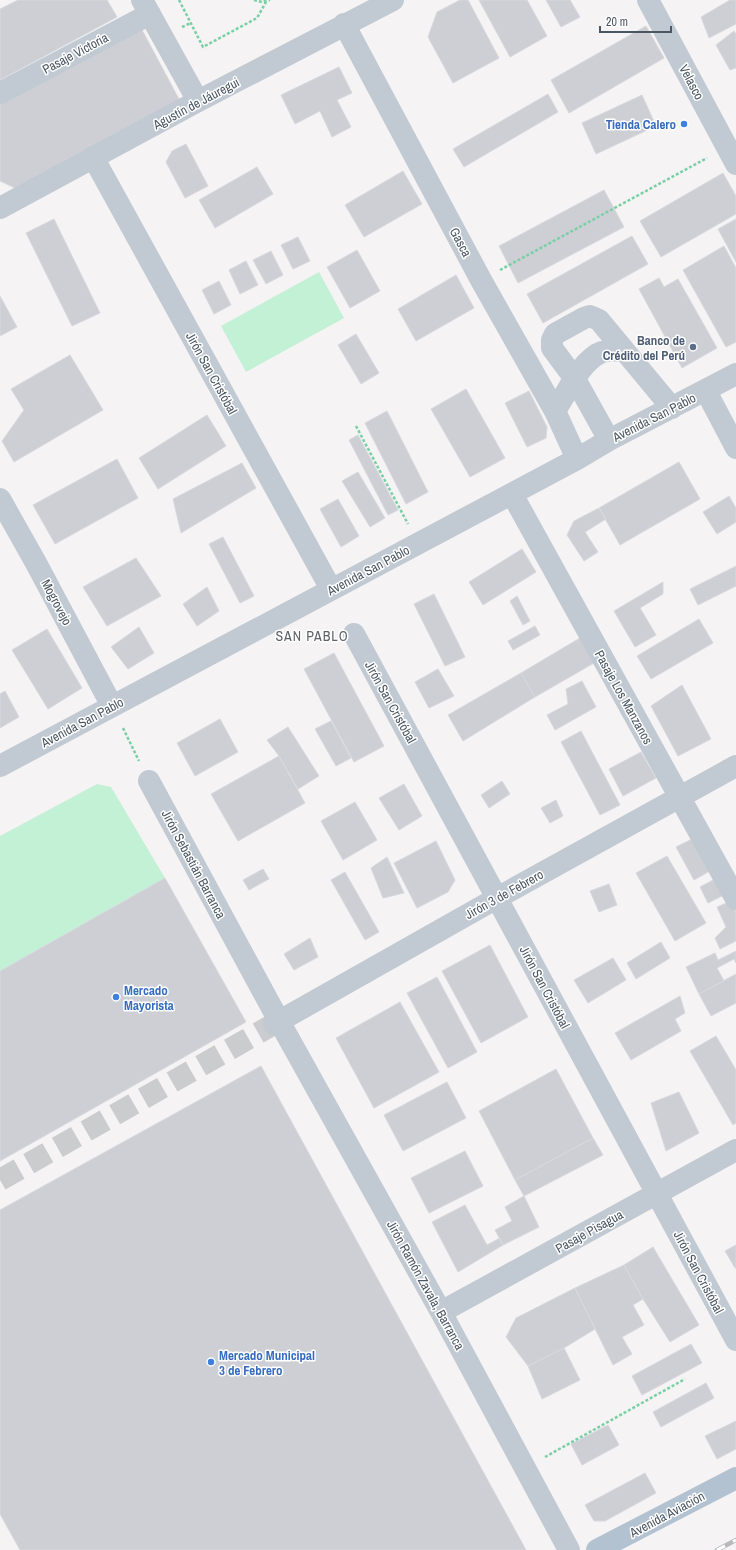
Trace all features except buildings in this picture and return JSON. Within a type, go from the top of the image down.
[{"type":"main road","name":"Avenida Aviación","points":[[597,1550],[736,1478]]},
{"type":"street","name":"Agustín de Jáuregui","points":[[0,208],[198,101],[344,24],[393,0]]},
{"type":"street","name":"Velasco","points":[[648,0],[730,146]]},
{"type":"street","name":"Pasaje Victoria","points":[[0,93],[146,7]]},
{"type":"street","points":[[146,7],[198,101]]},
{"type":"street","name":"Gasca","points":[[344,24],[481,280],[555,411],[577,459]]},
{"type":"street","name":"Jirón San Cristóbal","points":[[93,157],[331,589]]},
{"type":"street","points":[[610,440],[575,379],[552,348],[552,340],[555,334],[584,318],[590,316],[599,320],[672,408]]},
{"type":"street","points":[[555,411],[585,364],[601,352],[612,350],[624,351]]},
{"type":"street","name":"Avenida San Pablo","points":[[0,766],[736,374]]},
{"type":"street","points":[[706,391],[736,448]]},
{"type":"street","name":"Pasaje Los Manzanos","points":[[512,494],[736,900]]},
{"type":"street","name":"Mogrovejo","points":[[0,499],[36,563],[112,706]]},
{"type":"street","name":"Jirón San Cristóbal","points":[[354,634],[736,1340]]},
{"type":"street","name":"Jirón 3 de Febrero","points":[[277,1023],[497,898],[736,766]]},
{"type":"street","name":"Jirón Sebastián Barranca","points":[[149,781],[277,1023]]},
{"type":"street","name":"Jirón Ramón Zavala, Barranca","points":[[277,1023],[442,1312],[569,1550]]},
{"type":"street","name":"Pasaje Pisagua","points":[[442,1312],[736,1150]]},
{"type":"path","points":[[179,0],[203,47],[257,18],[266,2],[270,0]]},
{"type":"path","points":[[254,0],[266,2]]},
{"type":"path","points":[[481,280],[730,146]]},
{"type":"path","points":[[356,426],[419,543]]},
{"type":"path","points":[[112,706],[149,781]]},
{"type":"path","points":[[525,1468],[685,1379]]},
{"type":"green space","points":[[319,272],[344,318],[246,372],[221,326]]},
{"type":"green space","points":[[97,784],[111,787],[165,878],[0,971],[0,836]]},
{"type":"tunnel","points":[[0,1180],[274,1024]]},
{"type":"railway","points":[[717,1550],[736,1540]]},
{"type":"place","name":"Tienda Calero","points":[[684,124]]},
{"type":"place","name":"Banco de Crédito del Perú","points":[[693,347]]},
{"type":"place","name":"Mercado Mayorista","points":[[116,997]]},
{"type":"place","name":"Mercado Municipal 3 de Febrero","points":[[211,1362]]},
{"type":"district","name":"SAN PABLO","points":[[312,636]]}]
